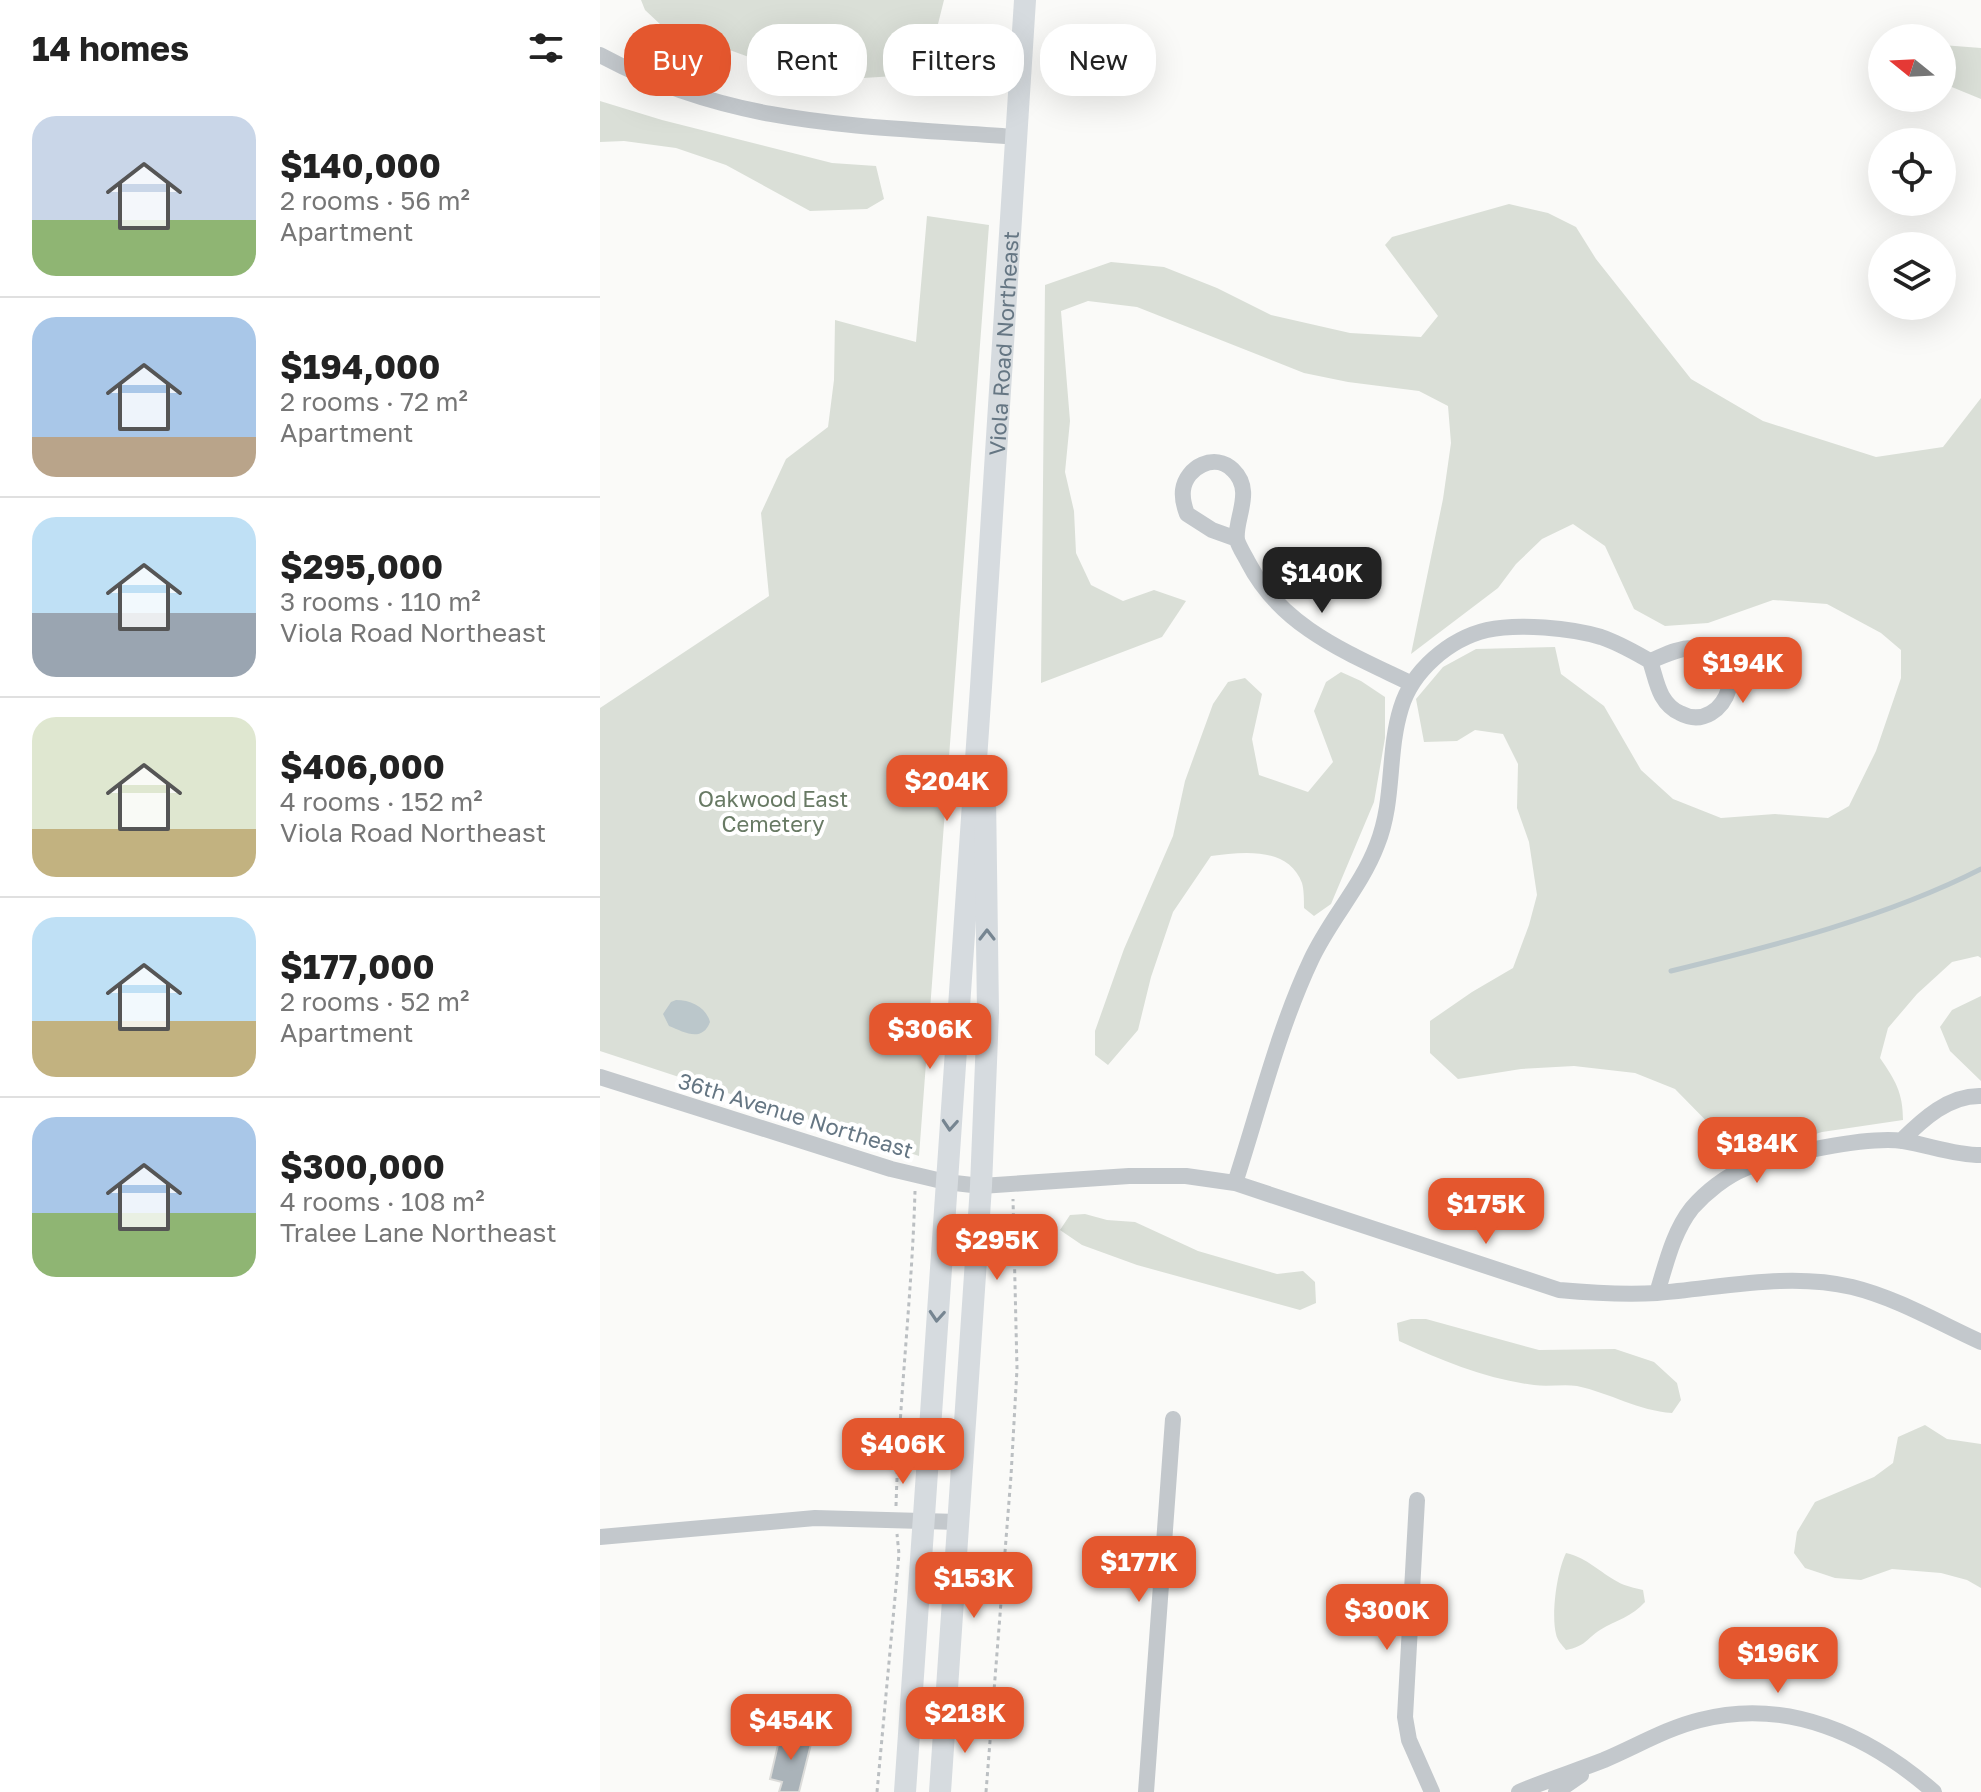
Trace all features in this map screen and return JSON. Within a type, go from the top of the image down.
[{"type":"main road","name":"Viola Road Northeast","points":[[905,1792],[1025,0]]},
{"type":"main road","name":"Viola Road Northeast","points":[[940,1792],[981,1186],[988,1013],[981,687]]},
{"type":"street","points":[[600,55],[645,78],[687,94],[779,117],[1015,137]]},
{"type":"street","points":[[1237,539],[1212,530],[1187,514],[1183,489],[1187,477],[1198,466],[1209,461],[1232,469],[1240,480],[1243,496],[1237,539],[1253,571],[1277,604],[1303,627],[1337,648],[1410,683]]},
{"type":"street","points":[[1235,1183],[1291,1007],[1312,957],[1359,884],[1377,845],[1388,811],[1400,710],[1410,683],[1431,661],[1455,644],[1487,630],[1564,630],[1600,637],[1650,661],[1663,699],[1675,711],[1689,718],[1704,717],[1718,710],[1731,681],[1731,669],[1724,657],[1693,648],[1650,661]]},
{"type":"street","name":"36th Avenue Northeast","points":[[601,1082],[946,1182],[981,1186],[1129,1176],[1186,1176],[1235,1183],[1559,1290],[1599,1294],[1657,1293],[1758,1282],[1810,1282],[1851,1287],[1892,1301],[1981,1342]]},
{"type":"street","points":[[1901,1141],[1918,1124],[1949,1103],[1965,1096],[1981,1096]]},
{"type":"street","points":[[1657,1293],[1677,1233],[1691,1209],[1712,1189],[1745,1168],[1810,1150],[1868,1141],[1901,1141],[1967,1155],[1981,1155]]},
{"type":"street","points":[[1146,1792],[1173,1419]]},
{"type":"street","points":[[1417,1500],[1405,1717],[1409,1740],[1432,1792]]},
{"type":"street","points":[[600,1537],[815,1518],[958,1522]]},
{"type":"street","points":[[1519,1792],[1699,1720],[1745,1713],[1787,1715],[1855,1737],[1890,1757],[1934,1792]]},
{"type":"street","points":[[1556,1792],[1603,1760]]},
{"type":"path","points":[[877,1792],[899,1554],[896,1520],[898,1433],[916,1175]]},
{"type":"path","points":[[986,1792],[1017,1369],[1014,1184]]},
{"type":"green space","points":[[641,0],[944,0],[938,24],[883,24],[883,77],[867,78],[867,24],[747,24],[747,56],[731,50],[731,24],[660,24],[645,10]]},
{"type":"green space","points":[[1956,46],[1981,48],[1981,99],[1956,89]]},
{"type":"green space","points":[[600,101],[832,163],[876,166],[884,199],[867,209],[810,211],[726,165],[676,148],[624,141],[600,142]]},
{"type":"green space","points":[[1509,204],[1548,213],[1576,227],[1596,259],[1691,379],[1763,421],[1876,457],[1943,447],[1981,398],[1981,958],[1952,962],[1917,994],[1888,1028],[1880,1058],[1897,1087],[1903,1120],[1822,1132],[1761,1150],[1727,1142],[1675,1089],[1635,1073],[1574,1066],[1521,1069],[1458,1079],[1430,1053],[1430,1021],[1513,968],[1537,895],[1529,842],[1517,808],[1518,764],[1503,734],[1475,730],[1457,741],[1424,742],[1416,699],[1443,667],[1476,649],[1555,647],[1561,674],[1604,706],[1641,770],[1673,799],[1721,818],[1775,814],[1828,818],[1849,806],[1876,751],[1901,678],[1901,650],[1881,633],[1827,604],[1773,600],[1708,623],[1665,626],[1634,609],[1605,546],[1573,524],[1542,539],[1516,564],[1498,588],[1411,654],[1443,499],[1451,443],[1448,406],[1419,391],[1304,373],[1137,307],[1088,301],[1061,311],[1070,421],[1065,472],[1074,511],[1076,553],[1091,585],[1123,601],[1154,590],[1186,601],[1162,637],[1041,683],[1045,285],[1111,262],[1164,267],[1217,288],[1271,315],[1350,333],[1421,337],[1438,316],[1385,245],[1392,237]]},
{"type":"green space","name":"Oakwood East Cemetery","points":[[927,216],[989,225],[919,1156],[600,1051],[600,708],[769,596],[761,513],[786,459],[828,427],[834,380],[835,320],[916,342]]},
{"type":"green space","points":[[1341,672],[1385,697],[1385,738],[1374,802],[1331,904],[1314,916],[1304,908],[1302,883],[1295,871],[1275,857],[1250,853],[1211,856],[1173,912],[1151,977],[1138,1030],[1108,1065],[1095,1055],[1095,1031],[1124,949],[1173,836],[1185,781],[1213,704],[1228,682],[1245,678],[1262,694],[1252,739],[1259,775],[1308,792],[1333,762],[1314,711],[1326,682]]},
{"type":"green space","points":[[1981,996],[1981,1081],[1950,1051],[1940,1027],[1952,1010]]},
{"type":"green space","points":[[1085,1214],[1107,1220],[1135,1222],[1198,1251],[1277,1274],[1303,1271],[1315,1282],[1316,1303],[1300,1310],[1137,1265],[1082,1245],[1060,1230],[1070,1215]]},
{"type":"green space","points":[[1426,1319],[1539,1350],[1615,1349],[1654,1362],[1677,1383],[1681,1400],[1672,1413],[1660,1412],[1577,1386],[1534,1385],[1482,1374],[1399,1341],[1397,1323]]},
{"type":"green space","points":[[1925,1425],[1947,1439],[1981,1444],[1981,1588],[1967,1580],[1941,1573],[1892,1569],[1861,1580],[1835,1578],[1805,1568],[1794,1553],[1797,1532],[1815,1502],[1874,1477],[1893,1463],[1898,1437]]},
{"type":"green space","points":[[1566,1553],[1621,1583],[1643,1590],[1645,1602],[1582,1645],[1566,1650],[1557,1636],[1554,1615],[1558,1581]]},
{"type":"shaded area","points":[[676,1000],[687,1001],[701,1008],[710,1022],[707,1028],[692,1034],[669,1026],[663,1014]]},
{"type":"building","points":[[781,1732],[812,1740],[799,1792],[779,1792],[782,1782],[770,1779]]},
{"type":"waterway","points":[[1671,971],[1868,916],[1981,869]]}]
